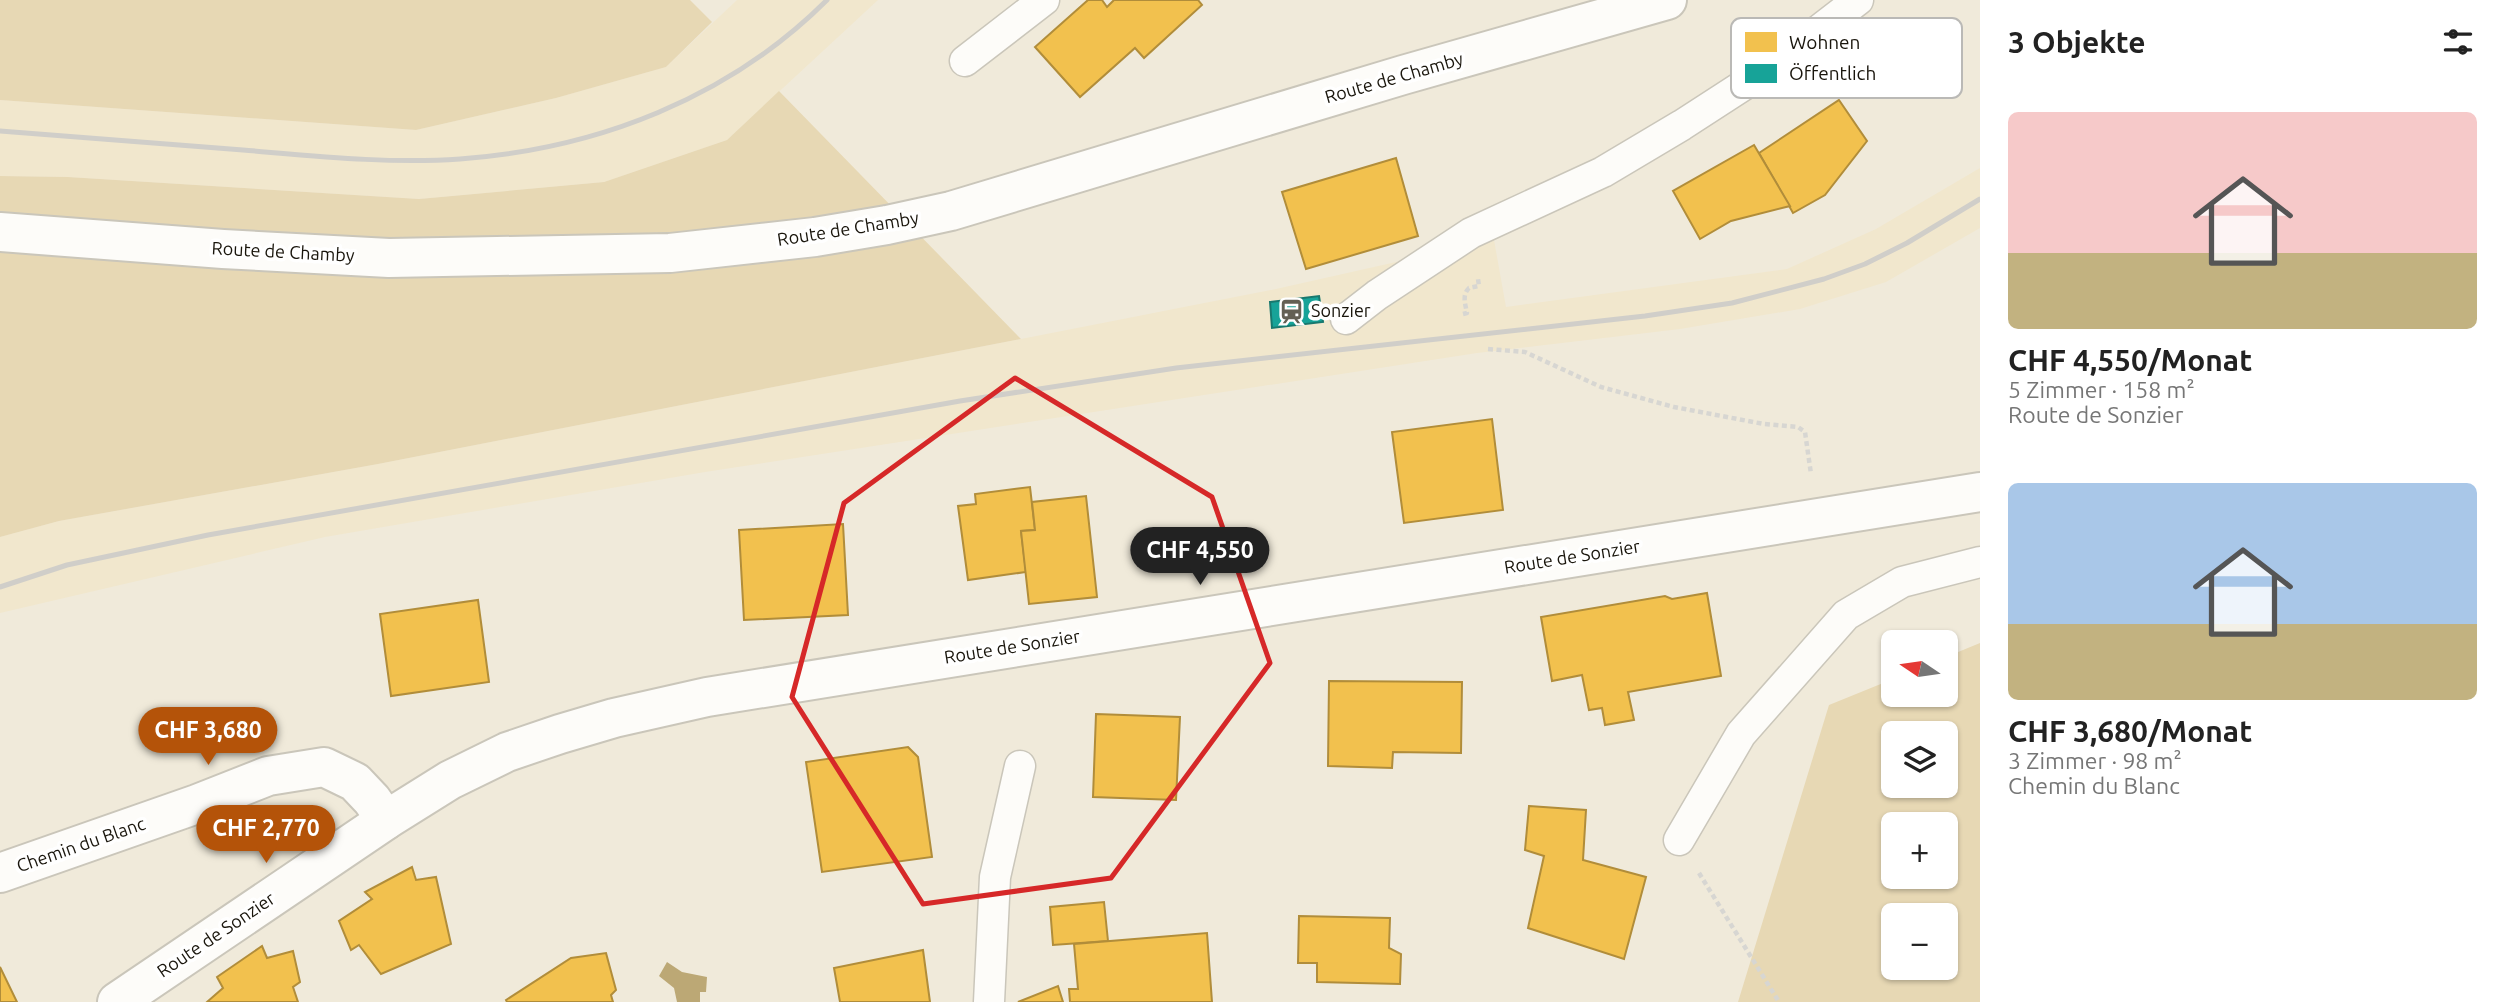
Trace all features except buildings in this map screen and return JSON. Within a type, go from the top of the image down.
[{"type":"street","name":"Route de Chamby","points":[[0,232],[389,258],[670,253],[815,237],[951,211],[1403,75],[1667,0]]},
{"type":"street","name":"Route de Sonzier","points":[[117,1002],[386,820],[450,780],[507,752],[614,718],[707,697],[1980,492]]},
{"type":"street","name":"Chemin du Blanc","points":[[0,873],[197,804],[268,776],[324,767],[355,782],[386,820]]},
{"type":"lane","points":[[965,61],[1044,0]]},
{"type":"lane","points":[[1835,18],[1858,0]]},
{"type":"lane","points":[[1346,319],[1377,295],[1471,233],[1603,172],[1731,93]]},
{"type":"lane","points":[[1679,840],[1741,734],[1846,615],[1902,582],[1980,562]]},
{"type":"lane","points":[[989,1002],[995,877],[1020,766]]},
{"type":"path","points":[[1463,314],[1467,313],[1465,292],[1468,288],[1479,286]]},
{"type":"path","points":[[1488,349],[1525,352],[1601,387],[1674,407],[1764,424],[1798,427],[1805,432],[1813,485]]},
{"type":"path","points":[[1679,840],[1779,1002]]},
{"type":"highlighted area","points":[[1015,378],[1212,497],[1270,663],[1111,878],[923,904],[792,697],[844,503]]},
{"type":"shaded area","points":[[0,0],[690,0],[712,22],[666,67],[556,98],[416,130],[0,100]]},
{"type":"shaded area","points":[[737,0],[878,0],[727,140],[604,182],[419,199],[68,177],[0,176],[0,100],[416,130],[556,98],[666,67]]},
{"type":"shaded area","points":[[779,91],[1021,339],[378,464],[59,521],[0,537],[0,176],[68,177],[419,199],[604,182],[727,140]]},
{"type":"shaded area","points":[[1980,168],[1980,228],[1886,282],[1800,309],[1680,329],[1477,353],[705,472],[325,537],[0,613],[0,537],[59,521],[378,464],[1021,339],[1276,289],[1494,240],[1506,307],[1787,269],[1876,229]]},
{"type":"shaded area","points":[[1980,643],[1980,1002],[1738,1002],[1829,705],[1881,684],[1881,707],[1958,707],[1958,652]]},
{"type":"shaded area","points":[[667,962],[682,972],[707,977],[706,992],[700,992],[700,1002],[677,1002],[674,988],[659,976]]},
{"type":"railway","points":[[0,131],[379,160],[460,159],[511,153],[561,144],[610,130],[704,91],[748,65],[789,35],[827,0]]},
{"type":"railway","points":[[0,587],[67,565],[208,535],[960,401],[1176,368],[1645,316],[1732,303],[1824,279],[1865,264],[1907,243],[1980,199]]},
{"type":"place","name":"Sonzier","points":[[1291,311]]}]
